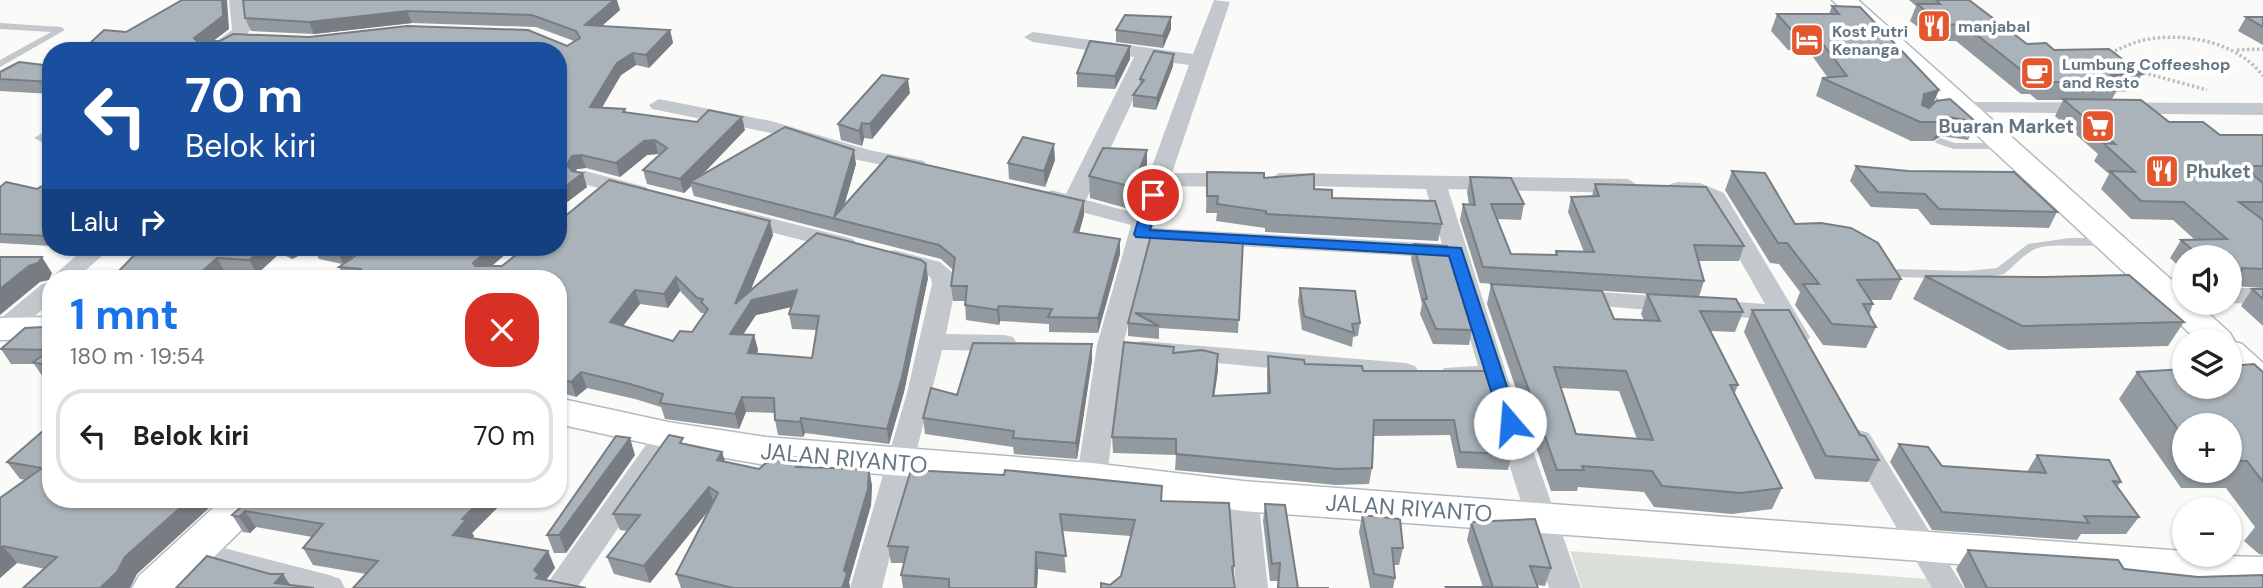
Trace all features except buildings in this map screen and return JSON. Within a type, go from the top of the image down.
[{"type":"street","points":[[228,42],[241,30],[238,0]]},
{"type":"street","points":[[1844,0],[1960,109],[2007,146],[2109,241],[2172,293]]},
{"type":"street","points":[[1092,477],[1110,345],[1142,228],[1221,2]]},
{"type":"street","points":[[1032,37],[1200,61]]},
{"type":"street","points":[[235,38],[258,39]]},
{"type":"street","points":[[1073,203],[1145,54]]},
{"type":"street","points":[[659,105],[771,127],[865,156],[942,172]]},
{"type":"street","points":[[1960,109],[2263,109]]},
{"type":"street","points":[[646,171],[602,187],[657,197]]},
{"type":"street","points":[[1159,179],[1615,185],[1712,193],[1811,359]]},
{"type":"street","points":[[1434,181],[1494,376],[1565,588]]},
{"type":"street","points":[[1032,192],[1073,203],[1142,228],[1456,251]]},
{"type":"street","points":[[720,213],[932,267],[943,275],[920,393],[866,588]]},
{"type":"street","points":[[73,270],[89,256]]},
{"type":"street","points":[[1467,292],[1493,293]]},
{"type":"street","points":[[2,329],[42,296]]},
{"type":"street","points":[[1545,296],[1783,313]]},
{"type":"street","points":[[2242,296],[2263,296]]},
{"type":"street","points":[[2194,315],[2207,329]]},
{"type":"street","points":[[2,329],[42,328]]},
{"type":"street","points":[[929,342],[1026,344]]},
{"type":"street","points":[[1082,345],[1110,345],[1362,370],[1494,376]]},
{"type":"street","points":[[2242,363],[2263,383]]},
{"type":"street","name":"JALAN RIYANTO","points":[[567,413],[668,435],[766,452],[1092,477],[1243,496],[1922,545],[2263,575]]},
{"type":"street","points":[[1846,417],[1948,588]]},
{"type":"street","points":[[560,588],[668,435]]},
{"type":"street","points":[[1243,496],[1252,588]]},
{"type":"street","points":[[154,588],[239,508]]},
{"type":"street","points":[[193,552],[329,588]]},
{"type":"lane","points":[[0,26],[61,30],[0,64]]},
{"type":"lane","points":[[1940,141],[1954,146],[2007,146]]},
{"type":"lane","points":[[1898,273],[1967,275],[2000,271],[2032,246],[2069,241],[2109,241]]},
{"type":"path","points":[[2109,58],[2107,53],[2139,41],[2206,43],[2237,51],[2256,63],[2263,76]]},
{"type":"path","points":[[2237,51],[2263,49]]},
{"type":"path","points":[[2129,68],[2212,91]]},
{"type":"shaded area","points":[[1570,551],[1927,579],[1932,588],[1582,588]]},
{"type":"place","name":"manjabal","points":[[1934,26]]},
{"type":"place","name":"Kost Putri Kenanga","points":[[1807,40]]},
{"type":"place","name":"Lumbung Coffeeshop and Resto","points":[[2037,73]]},
{"type":"place","name":"Buaran Market","points":[[2098,126]]},
{"type":"place","name":"Phuket","points":[[2162,171]]},
{"type":"route","points":[[1153,195],[1143,222],[1142,234],[1456,251],[1510,423]]}]
